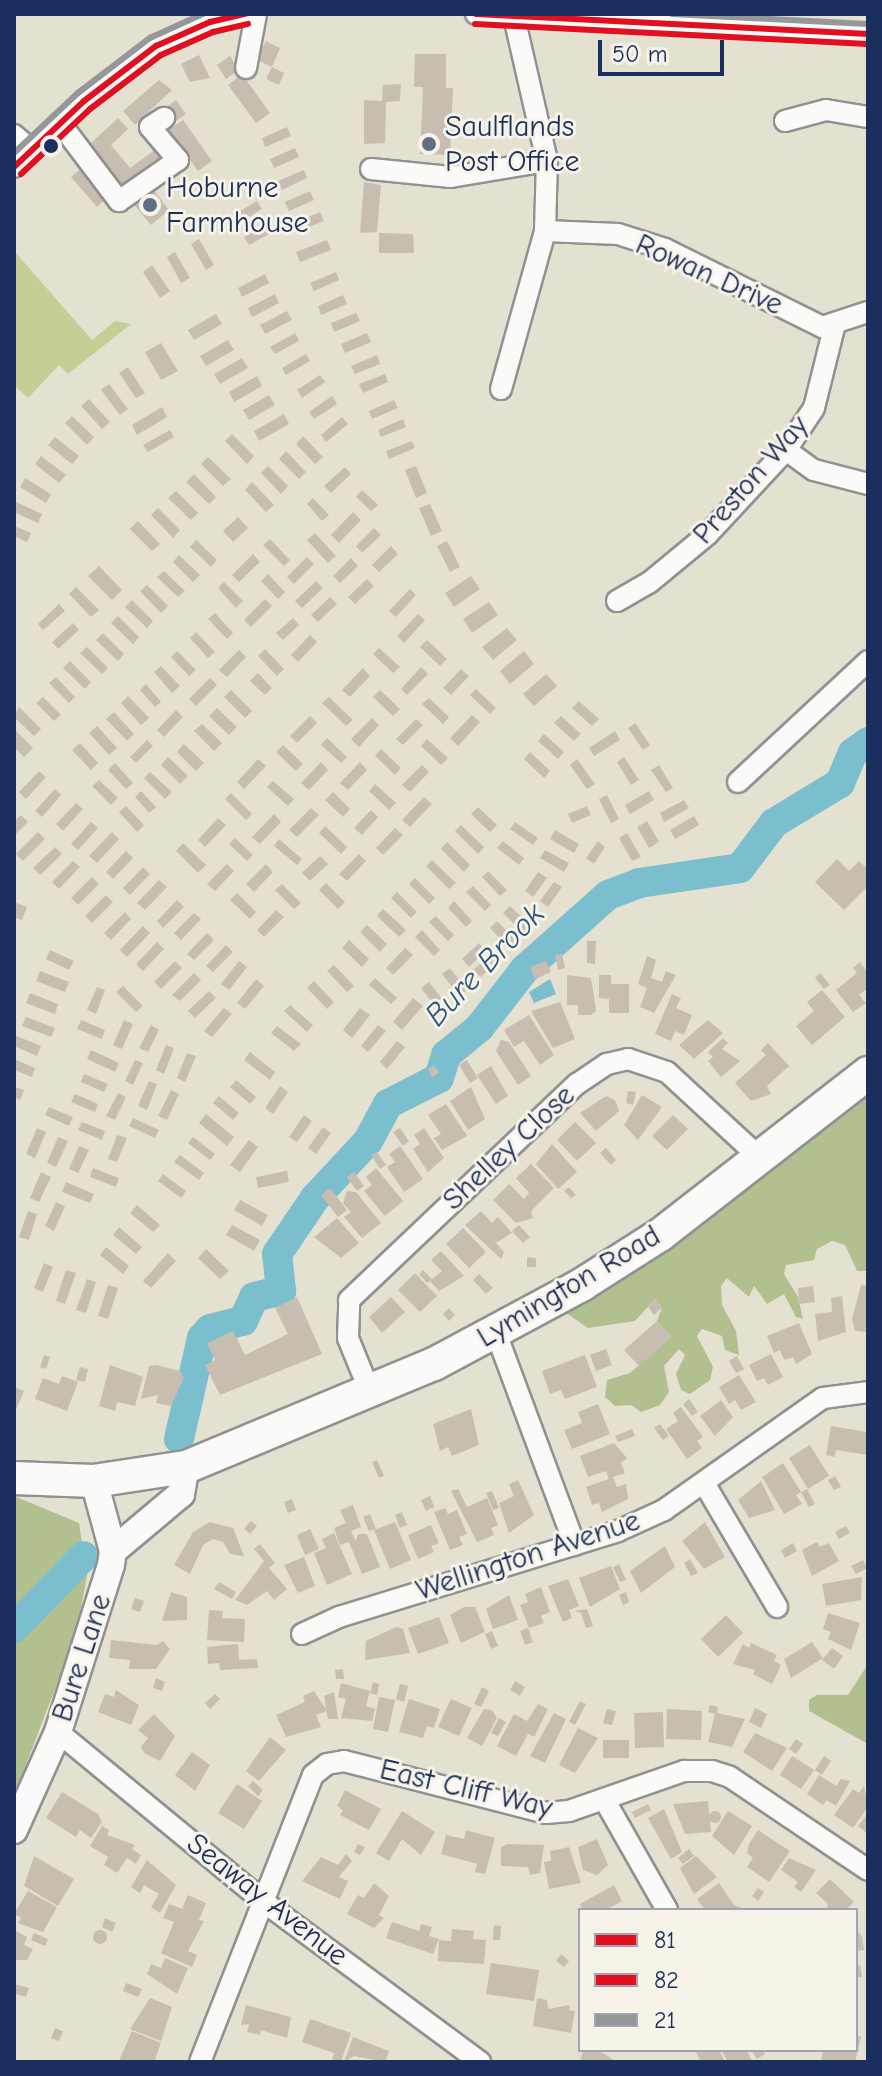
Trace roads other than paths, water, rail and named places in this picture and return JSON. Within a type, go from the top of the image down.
[{"type":"main road","name":"Lymington Road","points":[[96,1472],[185,1459],[236,1443],[370,1392],[496,1333],[660,1235],[868,1073]]},
{"type":"main road","points":[[14,1471],[96,1472]]},
{"type":"main road","points":[[14,1478],[96,1472]]},
{"type":"street","points":[[14,167],[60,123],[156,46],[210,22],[246,14]]},
{"type":"street","points":[[246,68],[256,14]]},
{"type":"street","points":[[476,14],[868,34]]},
{"type":"street","points":[[501,389],[545,231],[547,161],[514,17]]},
{"type":"street","points":[[785,121],[826,110],[868,117]]},
{"type":"street","points":[[60,123],[119,201],[178,160],[150,127],[164,118]]},
{"type":"street","points":[[14,135],[30,149]]},
{"type":"street","points":[[371,169],[451,177],[547,161]]},
{"type":"street","name":"Rowan Drive","points":[[545,231],[630,238],[665,249],[822,327],[835,324]]},
{"type":"street","points":[[835,324],[868,312]]},
{"type":"street","name":"Preston Way","points":[[617,601],[650,582],[708,534],[786,450],[814,408],[835,324]]},
{"type":"street","points":[[786,450],[814,470],[868,484]]},
{"type":"street","points":[[738,782],[868,661]]},
{"type":"street","name":"Shelley Close","points":[[370,1392],[348,1338],[349,1300],[577,1084],[607,1064],[628,1059],[667,1072],[759,1157]]},
{"type":"street","points":[[496,1333],[575,1545]]},
{"type":"street","name":"Wellington Avenue","points":[[302,1634],[339,1617],[575,1545],[664,1510],[823,1398],[868,1392]]},
{"type":"street","points":[[113,1551],[181,1494],[185,1459]]},
{"type":"street","name":"Bure Lane","points":[[14,1830],[58,1732],[98,1615],[113,1551],[96,1472]]},
{"type":"street","points":[[704,1483],[777,1607]]},
{"type":"street","name":"Seaway Avenue","points":[[58,1732],[264,1902],[458,2055],[480,2062]]},
{"type":"street","name":"East Cliff Way","points":[[200,2062],[313,1775],[327,1764],[344,1761],[546,1813],[569,1811],[684,1771],[712,1771],[730,1777],[868,1870]]},
{"type":"street","points":[[604,1799],[666,1908]]},
{"type":"water","points":[[550,979],[556,994],[534,1003],[529,992]]},
{"type":"waterway","name":"Bure Brook","points":[[179,1439],[202,1338],[210,1329],[243,1321],[254,1297],[281,1291],[277,1254],[315,1198],[368,1141],[388,1104],[439,1078],[446,1055],[479,1028],[525,969],[608,895],[639,883],[740,868],[774,823],[840,783],[853,753],[868,742]]},
{"type":"waterway","name":"Bure Brook","points":[[14,1628],[84,1556]]},
{"type":"place","name":"Saulflands Post Office","points":[[429,144]]},
{"type":"place","name":"Hoburne Farmhouse","points":[[150,205]]}]
